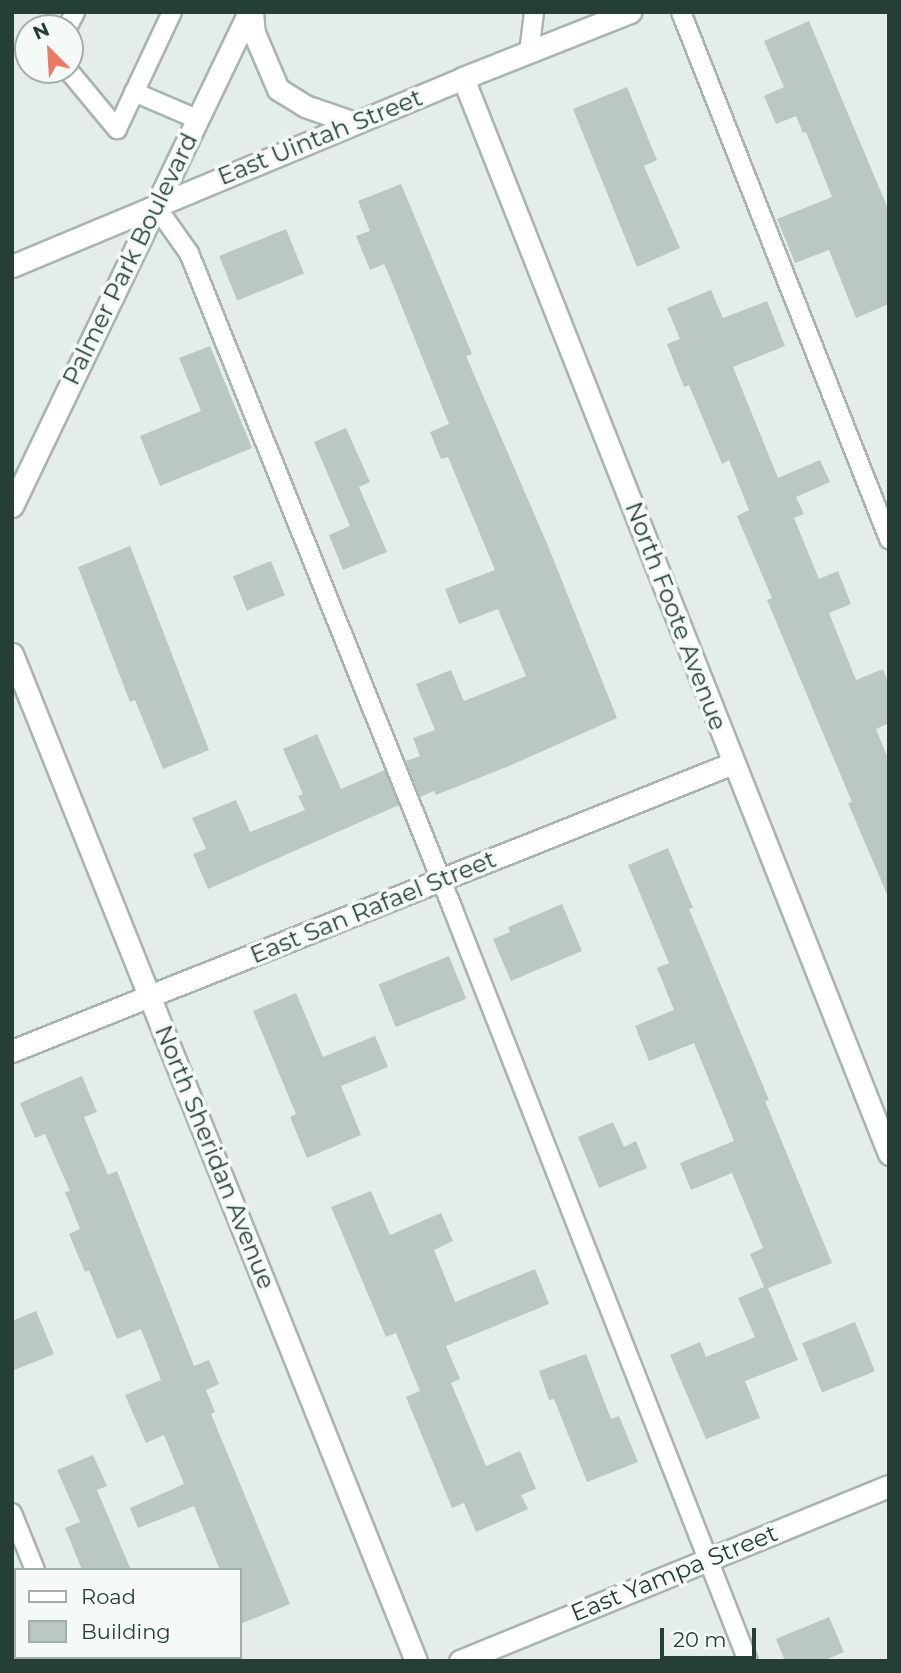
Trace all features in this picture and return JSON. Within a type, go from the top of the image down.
[{"type":"street","name":"Palmer Park Boulevard","points":[[12,506],[250,12]]},
{"type":"street","points":[[250,12],[254,33],[278,89],[305,106],[354,123]]},
{"type":"street","name":"East Uintah Street","points":[[12,267],[155,205],[630,12]]},
{"type":"street","name":"North Foote Avenue","points":[[463,78],[889,1154]]},
{"type":"street","name":"North Sheridan Avenue","points":[[12,654],[416,1661]]},
{"type":"street","name":"East San Rafael Street","points":[[12,1051],[733,763]]},
{"type":"street","name":"East Yampa Street","points":[[460,1661],[889,1486]]},
{"type":"lane","points":[[80,84],[117,129],[172,12]]},
{"type":"lane","points":[[529,52],[534,12]]},
{"type":"lane","points":[[681,12],[889,539]]},
{"type":"lane","points":[[134,92],[197,119]]},
{"type":"lane","points":[[155,205],[189,253],[441,880],[748,1661]]},
{"type":"lane","points":[[12,1513],[34,1568]]},
{"type":"building","points":[[809,21],[889,211],[889,304],[856,318],[829,250],[795,263],[777,219],[832,197],[806,132],[803,133],[796,116],[776,124],[764,96],[784,87],[764,41]]},
{"type":"building","points":[[627,87],[657,160],[644,166],[680,248],[637,267],[573,109]]},
{"type":"building","points":[[401,184],[472,354],[466,356],[548,546],[617,718],[509,766],[436,795],[434,791],[420,797],[406,761],[420,756],[413,738],[435,730],[416,684],[451,670],[464,701],[526,676],[498,609],[459,624],[445,589],[495,570],[448,457],[441,459],[430,432],[449,424],[389,275],[384,264],[370,270],[356,236],[370,231],[358,201]]},
{"type":"building","points":[[286,229],[304,274],[237,300],[219,256]]},
{"type":"building","points":[[711,290],[723,318],[767,301],[785,346],[733,367],[778,478],[820,460],[830,482],[796,497],[804,514],[794,518],[819,579],[838,571],[851,604],[829,613],[856,680],[883,669],[889,685],[889,723],[876,729],[889,761],[889,899],[848,803],[852,802],[767,600],[772,598],[737,516],[749,510],[729,460],[722,464],[689,385],[684,387],[667,344],[680,339],[667,308]]},
{"type":"building","points":[[210,346],[252,448],[160,486],[140,436],[201,411],[179,358]]},
{"type":"building","points":[[346,428],[370,482],[359,487],[387,552],[343,570],[329,535],[350,526],[314,442]]},
{"type":"building","points":[[130,546],[209,750],[163,769],[135,700],[130,702],[78,567]]},
{"type":"building","points":[[271,561],[285,595],[247,611],[233,576]]},
{"type":"building","points":[[317,734],[341,789],[385,770],[399,805],[208,889],[193,854],[206,849],[192,818],[236,800],[250,832],[305,810],[298,796],[303,794],[283,749]]},
{"type":"building","points":[[668,848],[693,908],[689,909],[769,1100],[765,1101],[832,1263],[768,1288],[798,1360],[745,1381],[760,1418],[706,1439],[670,1355],[700,1342],[706,1357],[755,1337],[738,1298],[764,1287],[750,1254],[763,1248],[732,1173],[691,1190],[680,1163],[734,1141],[694,1043],[649,1061],[635,1026],[674,1010],[657,968],[669,963],[628,865]]},
{"type":"building","points":[[562,904],[582,951],[511,981],[493,939],[510,932],[508,927]]},
{"type":"building","points":[[449,956],[466,999],[396,1027],[379,984]]},
{"type":"building","points":[[296,993],[323,1057],[375,1036],[388,1067],[341,1086],[361,1135],[307,1158],[290,1117],[296,1114],[253,1011]]},
{"type":"building","points":[[82,1076],[97,1112],[84,1117],[108,1175],[117,1171],[194,1366],[209,1360],[219,1384],[206,1390],[215,1412],[211,1414],[290,1604],[242,1623],[242,1568],[219,1568],[194,1506],[138,1528],[130,1508],[184,1484],[164,1435],[146,1443],[125,1395],[161,1380],[141,1329],[117,1339],[89,1270],[85,1272],[69,1234],[80,1229],[65,1192],[70,1191],[45,1134],[35,1138],[20,1103]]},
{"type":"building","points":[[613,1122],[624,1147],[636,1141],[647,1168],[599,1188],[578,1137]]},
{"type":"building","points":[[371,1191],[390,1235],[441,1213],[453,1241],[434,1250],[455,1302],[535,1269],[549,1304],[446,1346],[460,1379],[451,1383],[486,1466],[520,1451],[536,1489],[521,1495],[528,1509],[476,1532],[464,1503],[452,1508],[406,1397],[420,1391],[396,1333],[386,1337],[331,1207]]},
{"type":"building","points":[[36,1311],[54,1354],[12,1371],[12,1321]]},
{"type":"building","points":[[855,1322],[875,1371],[822,1392],[802,1343]]},
{"type":"building","points":[[586,1354],[611,1419],[619,1416],[638,1462],[587,1482],[554,1399],[549,1400],[539,1371]]},
{"type":"building","points":[[93,1455],[107,1486],[97,1490],[130,1568],[81,1568],[65,1528],[80,1522],[57,1470]]},
{"type":"building","points":[[829,1617],[844,1652],[823,1661],[785,1661],[776,1639]]}]
